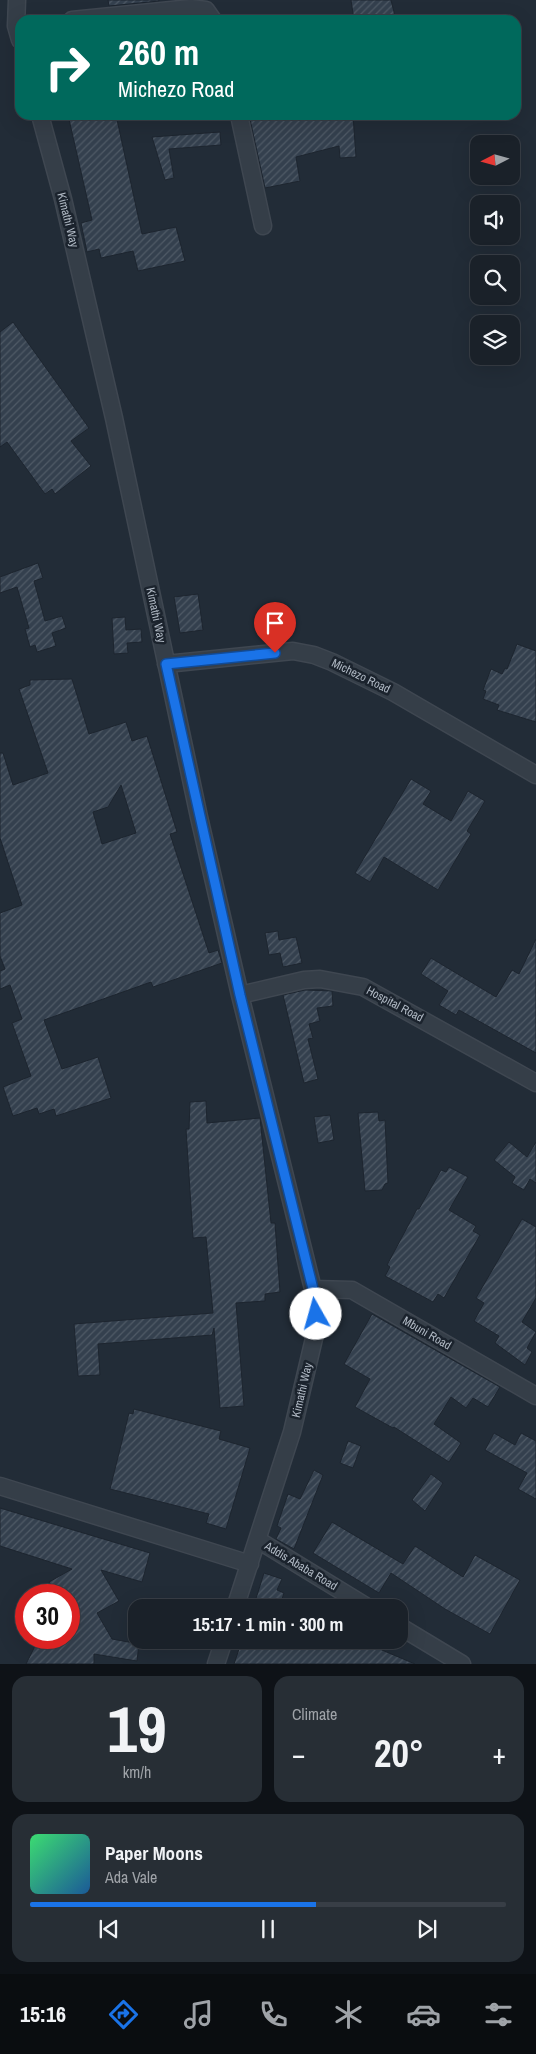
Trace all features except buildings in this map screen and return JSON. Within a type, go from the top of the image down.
[{"type":"street","points":[[17,0],[18,15]]},
{"type":"street","points":[[122,15],[191,8],[206,10],[210,15]]},
{"type":"street","name":"Kimathi Way","points":[[41,120],[63,199],[114,418],[166,664],[240,995],[313,1289],[316,1330],[292,1432],[238,1599]]},
{"type":"street","points":[[240,120],[263,226]]},
{"type":"street","name":"Michezo Road","points":[[166,664],[293,651],[314,655],[393,692],[536,775]]},
{"type":"street","name":"Hospital Road","points":[[240,995],[304,980],[320,979],[363,987],[536,1083]]},
{"type":"street","name":"Mbuni Road","points":[[313,1289],[352,1290],[536,1396]]},
{"type":"street","points":[[0,1486],[250,1564]]},
{"type":"street","name":"Addis Ababa Road","points":[[258,1540],[354,1599]]},
{"type":"street","points":[[408,1631],[462,1664]]},
{"type":"street","points":[[216,1664],[221,1649]]},
{"type":"route","points":[[275,653],[166,664],[240,995],[313,1289],[316,1314]]}]
